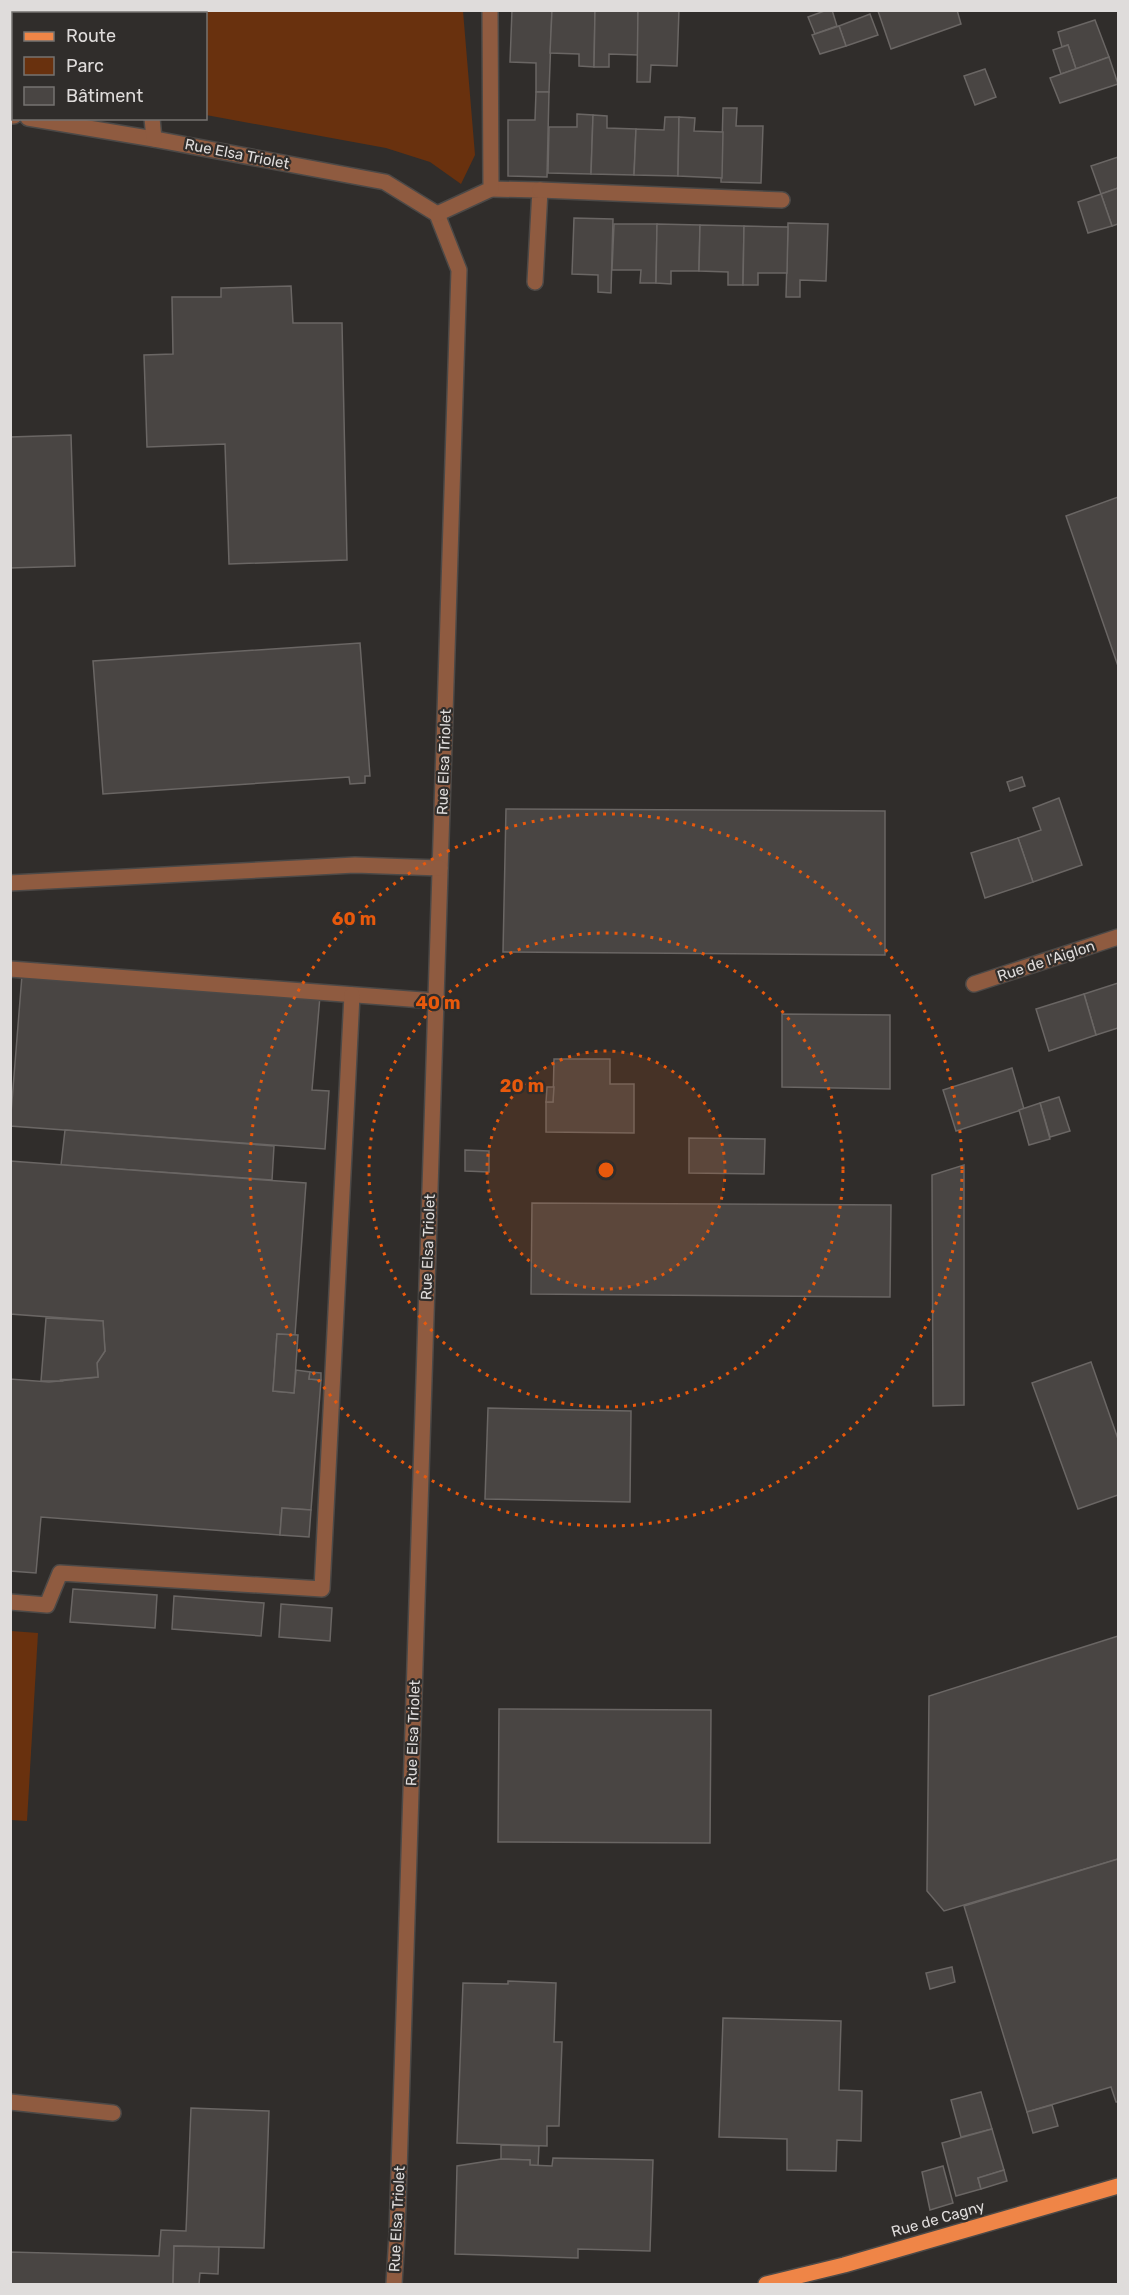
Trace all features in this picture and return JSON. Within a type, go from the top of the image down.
[{"type":"main road","name":"Rue de Cagny","points":[[766,2284],[844,2265],[1119,2186]]},
{"type":"street","points":[[490,10],[491,189]]},
{"type":"street","name":"Rue Elsa Triolet","points":[[40,120],[385,182],[436,214],[459,270],[398,2223],[394,2284]]},
{"type":"street","points":[[152,120],[154,139]]},
{"type":"street","points":[[436,214],[491,189],[782,200]]},
{"type":"street","points":[[535,282],[540,190]]},
{"type":"street","points":[[10,883],[355,865],[440,868]]},
{"type":"street","name":"Rue de l'Aiglon","points":[[974,984],[1119,937]]},
{"type":"street","points":[[10,969],[436,1001]]},
{"type":"street","points":[[10,1602],[47,1605],[60,1573],[322,1588],[352,995]]},
{"type":"street","points":[[10,2102],[113,2113]]},
{"type":"green space","points":[[463,11],[475,155],[461,184],[430,162],[386,148],[207,115],[207,12],[168,12]]},
{"type":"green space","points":[[11,1631],[38,1633],[27,1821],[11,1820]]},
{"type":"building","points":[[10,10],[58,10],[58,12],[12,12],[12,37]]},
{"type":"building","points":[[512,10],[552,10],[549,92],[536,92],[536,63],[510,62]]},
{"type":"building","points":[[552,10],[595,10],[594,67],[579,66],[579,54],[550,53]]},
{"type":"building","points":[[595,10],[638,10],[638,55],[609,54],[609,67],[594,67]]},
{"type":"building","points":[[638,10],[679,10],[677,66],[651,65],[650,82],[637,82]]},
{"type":"building","points":[[832,10],[837,26],[815,34],[808,17]]},
{"type":"building","points":[[957,10],[961,24],[891,49],[878,11]]},
{"type":"building","points":[[870,14],[878,35],[846,46],[839,26]]},
{"type":"building","points":[[1095,20],[1109,57],[1076,69],[1068,45],[1062,47],[1058,32]]},
{"type":"building","points":[[839,26],[846,46],[820,54],[812,35]]},
{"type":"building","points":[[1068,45],[1076,69],[1061,74],[1053,50]]},
{"type":"building","points":[[1109,57],[1118,84],[1060,103],[1050,78]]},
{"type":"building","points":[[985,69],[996,97],[975,105],[964,76]]},
{"type":"building","points":[[536,92],[549,92],[547,177],[508,176],[508,120],[535,120]]},
{"type":"building","points":[[723,108],[737,108],[736,126],[763,126],[761,183],[721,182]]},
{"type":"building","points":[[577,114],[593,115],[591,174],[548,173],[549,127],[577,127]]},
{"type":"building","points":[[593,115],[607,116],[607,128],[636,129],[634,175],[591,174]]},
{"type":"building","points":[[665,117],[679,117],[678,176],[634,175],[636,129],[664,130]]},
{"type":"building","points":[[679,117],[695,118],[694,131],[723,132],[722,178],[678,176]]},
{"type":"building","points":[[1118,157],[1118,188],[1101,194],[1091,166]]},
{"type":"building","points":[[1118,188],[1118,224],[1112,226],[1101,194]]},
{"type":"building","points":[[1101,194],[1112,226],[1088,233],[1078,202]]},
{"type":"building","points":[[574,218],[613,219],[611,293],[598,292],[598,275],[572,274]]},
{"type":"building","points":[[788,223],[828,224],[826,281],[800,280],[800,297],[786,297]]},
{"type":"building","points":[[614,224],[657,224],[656,283],[640,283],[641,270],[612,270]]},
{"type":"building","points":[[657,224],[700,225],[699,271],[671,271],[671,284],[656,283]]},
{"type":"building","points":[[700,225],[744,226],[743,285],[728,285],[728,272],[699,271]]},
{"type":"building","points":[[744,226],[788,227],[787,273],[758,273],[758,285],[743,285]]},
{"type":"building","points":[[291,286],[293,323],[342,323],[347,560],[229,564],[225,444],[147,447],[144,355],[173,354],[172,297],[221,297],[221,288]]},
{"type":"building","points":[[71,435],[75,566],[10,568],[10,437]]},
{"type":"building","points":[[1118,497],[1118,666],[1066,516]]},
{"type":"building","points":[[360,643],[370,776],[365,776],[365,783],[350,784],[349,777],[103,794],[93,661]]},
{"type":"building","points":[[1022,777],[1025,786],[1010,791],[1007,782]]},
{"type":"building","points":[[1059,798],[1082,865],[1033,882],[1018,838],[1041,830],[1033,808]]},
{"type":"building","points":[[506,809],[885,811],[885,955],[503,952]]},
{"type":"building","points":[[1018,838],[1033,882],[985,898],[971,853]]},
{"type":"building","points":[[22,975],[320,996],[312,1090],[329,1091],[325,1149],[10,1126]]},
{"type":"building","points":[[1118,983],[1118,1028],[1096,1035],[1084,994]]},
{"type":"building","points":[[1084,994],[1096,1035],[1049,1051],[1036,1009]]},
{"type":"building","points":[[782,1014],[890,1015],[890,1089],[782,1087]]},
{"type":"building","points":[[554,1059],[610,1059],[610,1084],[634,1084],[634,1133],[546,1132],[546,1102],[553,1102]]},
{"type":"building","points":[[1012,1068],[1024,1109],[956,1131],[943,1090]]},
{"type":"building","points":[[547,1087],[554,1087],[553,1102],[546,1102]]},
{"type":"building","points":[[1059,1097],[1070,1131],[1050,1137],[1040,1103]]},
{"type":"building","points":[[1040,1103],[1050,1139],[1029,1145],[1019,1110]]},
{"type":"building","points":[[65,1130],[274,1146],[272,1180],[61,1165]]},
{"type":"building","points":[[689,1138],[765,1139],[764,1174],[689,1173]]},
{"type":"building","points":[[465,1150],[489,1151],[489,1172],[465,1171]]},
{"type":"building","points":[[10,1161],[306,1183],[295,1335],[277,1334],[273,1391],[294,1393],[296,1370],[310,1372],[309,1379],[321,1380],[311,1510],[282,1508],[280,1535],[41,1517],[36,1573],[10,1571],[10,1379],[49,1382],[98,1377],[97,1363],[105,1351],[103,1321],[10,1314]]},
{"type":"building","points":[[964,1165],[964,1405],[933,1406],[932,1175]]},
{"type":"building","points":[[532,1203],[891,1205],[890,1297],[531,1294]]},
{"type":"building","points":[[46,1318],[103,1321],[105,1351],[97,1363],[98,1377],[41,1381]]},
{"type":"building","points":[[277,1334],[298,1335],[294,1393],[273,1391]]},
{"type":"building","points":[[1091,1362],[1118,1439],[1118,1495],[1078,1509],[1032,1383]]},
{"type":"building","points":[[310,1372],[321,1373],[321,1380],[309,1379]]},
{"type":"building","points":[[488,1408],[631,1411],[630,1502],[485,1499]]},
{"type":"building","points":[[282,1508],[311,1510],[309,1537],[280,1535]]},
{"type":"building","points":[[73,1589],[157,1595],[155,1628],[70,1622]]},
{"type":"building","points":[[174,1596],[264,1603],[261,1636],[172,1629]]},
{"type":"building","points":[[281,1604],[332,1608],[330,1641],[279,1637]]},
{"type":"building","points":[[1118,1636],[1118,1859],[944,1911],[927,1891],[929,1696]]},
{"type":"building","points":[[499,1709],[711,1710],[710,1843],[498,1842]]},
{"type":"building","points":[[1118,1859],[1118,2102],[1116,2102],[1111,2087],[1027,2112],[964,1906]]},
{"type":"building","points":[[952,1967],[955,1982],[930,1989],[926,1973]]},
{"type":"building","points":[[508,1981],[556,1983],[554,2042],[562,2042],[559,2126],[547,2126],[547,2146],[457,2143],[463,1983],[508,1984]]},
{"type":"building","points":[[723,2018],[841,2021],[839,2090],[862,2091],[861,2141],[837,2140],[836,2171],[787,2170],[787,2139],[719,2137]]},
{"type":"building","points":[[981,2092],[992,2129],[961,2137],[951,2100]]},
{"type":"building","points":[[1052,2105],[1058,2126],[1033,2133],[1027,2112]]},
{"type":"building","points":[[191,2108],[269,2111],[264,2248],[174,2246],[173,2284],[10,2284],[10,2252],[159,2256],[161,2230],[186,2231]]},
{"type":"building","points":[[992,2129],[1004,2170],[978,2178],[981,2189],[956,2196],[942,2143]]},
{"type":"building","points":[[501,2145],[539,2146],[538,2166],[530,2165],[530,2160],[501,2159]]},
{"type":"building","points":[[553,2158],[653,2160],[650,2251],[578,2249],[578,2258],[455,2254],[457,2166],[501,2159],[530,2160],[530,2165],[552,2166]]},
{"type":"building","points":[[943,2166],[953,2203],[930,2210],[922,2172]]},
{"type":"building","points":[[1004,2170],[1007,2181],[981,2189],[978,2178]]},
{"type":"building","points":[[174,2246],[219,2247],[218,2274],[200,2273],[199,2284],[173,2284]]}]
